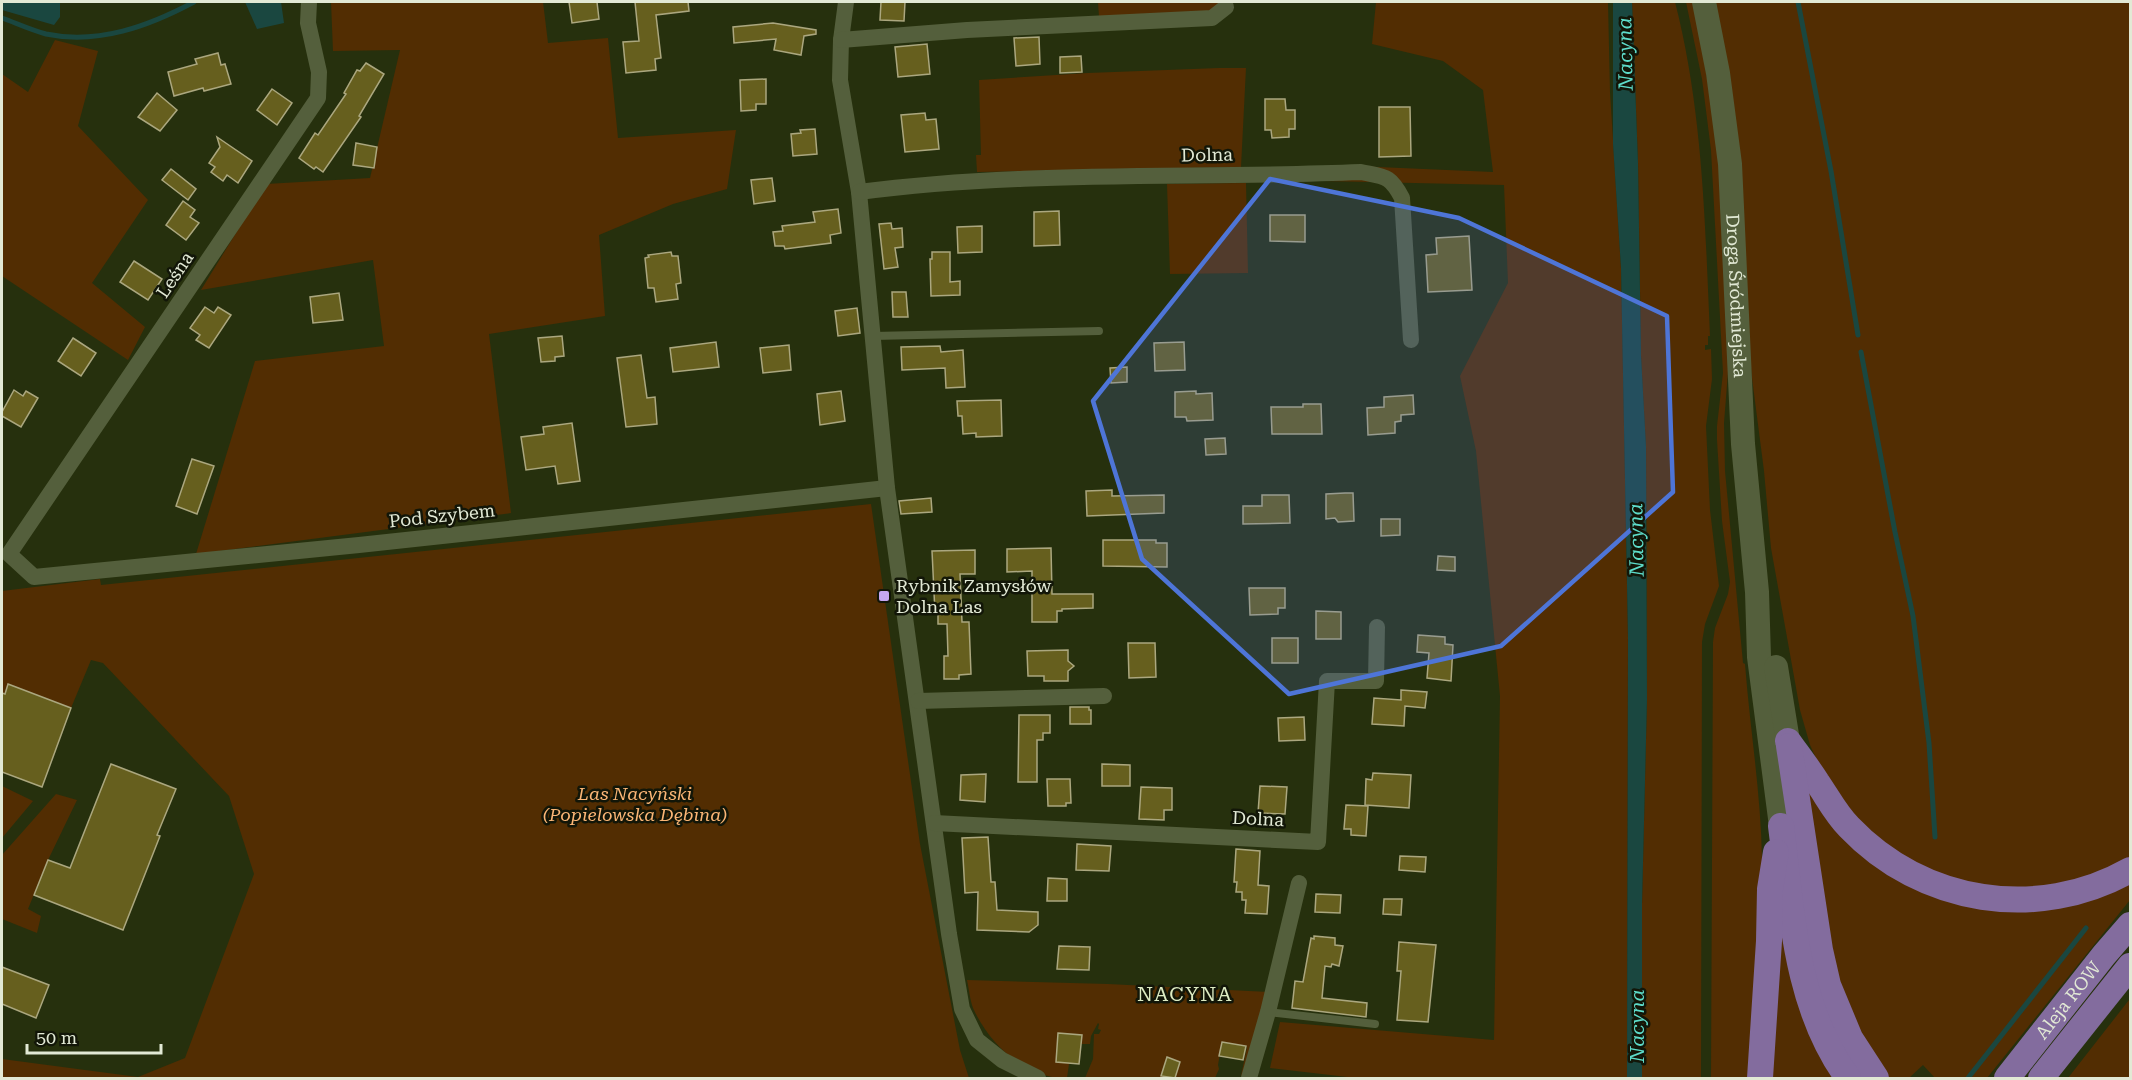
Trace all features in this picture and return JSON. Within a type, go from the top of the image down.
[{"type":"main road","name":"Droga Śródmiejska","points":[[1704,2],[1718,73],[1730,164],[1743,444],[1757,592],[1759,657],[1781,825]]},
{"type":"main road","name":"Droga Śródmiejska","points":[[1757,592],[1774,655],[1788,741]]},
{"type":"main road","points":[[1788,741],[1847,826],[1865,843],[1904,871],[1934,885],[1968,896],[1999,900],[2030,900],[2060,897],[2090,888],[2130,870]]},
{"type":"main road","points":[[1788,741],[1820,950],[1828,985],[1850,1038],[1876,1078]]},
{"type":"main road","points":[[1760,1078],[1770,889],[1781,825]]},
{"type":"main road","points":[[1781,825],[1798,953],[1806,992],[1824,1038],[1848,1078]]},
{"type":"main road","name":"Aleja ROW","points":[[2007,1078],[2130,925]]},
{"type":"main road","name":"Aleja ROW","points":[[2041,1078],[2130,966]]},
{"type":"street","name":"Leśna","points":[[9,554],[318,98],[319,72],[308,23],[309,2]]},
{"type":"street","points":[[846,2],[841,39],[840,80],[859,192],[887,488],[933,823],[962,1010],[977,1040],[1002,1060],[1038,1078]]},
{"type":"street","points":[[841,39],[977,29],[1212,18],[1226,7]]},
{"type":"street","name":"Dolna","points":[[859,192],[1075,177],[1361,172],[1386,177],[1394,182],[1402,198],[1411,340]]},
{"type":"street","name":"Pod Szybem","points":[[9,554],[34,577],[359,545],[887,488]]},
{"type":"street","name":"Dolna","points":[[933,823],[1318,842],[1327,681],[1376,681],[1377,627]]},
{"type":"street","points":[[918,701],[1104,696]]},
{"type":"street","points":[[1249,1078],[1268,1012],[1299,883]]},
{"type":"lane","points":[[873,336],[1099,331]]},
{"type":"lane","points":[[1268,1012],[1375,1024]]},
{"type":"highlighted area","points":[[1270,179],[1459,218],[1667,316],[1673,492],[1501,646],[1289,694],[1142,559],[1093,401]]},
{"type":"green space","points":[[331,2],[543,2],[548,43],[608,38],[618,138],[736,130],[727,189],[673,204],[599,235],[605,316],[489,334],[511,513],[196,554],[255,361],[384,346],[373,260],[201,290],[266,184],[370,178],[400,50],[333,51]]},
{"type":"green space","points":[[1098,2],[1226,2],[1212,18],[1099,17]]},
{"type":"green space","points":[[1376,2],[1608,2],[1610,92],[1621,268],[1628,637],[1627,1078],[1356,1078],[1270,1068],[1280,1022],[1494,1040],[1500,696],[1476,451],[1460,376],[1508,283],[1504,185],[1324,181],[1355,166],[1493,172],[1483,90],[1443,61],[1372,44]]},
{"type":"green space","points":[[1632,2],[1675,2],[1692,84],[1704,209],[1710,336],[1708,336],[1708,345],[1705,345],[1705,350],[1711,349],[1712,379],[1706,426],[1710,510],[1719,586],[1705,624],[1702,642],[1701,1078],[1642,1078],[1642,904],[1647,699],[1646,447],[1641,356],[1638,163]]},
{"type":"green space","points":[[1686,2],[1693,2],[1700,34],[1718,149],[1729,359],[1724,423],[1725,471],[1743,663],[1745,664],[1758,786],[1762,859],[1761,914],[1752,1078],[1711,1078],[1713,642],[1715,628],[1728,594],[1730,582],[1722,521],[1717,440],[1723,373],[1711,150],[1702,79]]},
{"type":"green space","points":[[1714,2],[2130,2],[2130,860],[2113,869],[2038,891],[1943,880],[1866,832],[1821,769],[1810,745],[1800,710],[1771,548]]},
{"type":"green space","points":[[55,40],[98,51],[78,126],[148,200],[92,283],[145,327],[128,360],[2,276],[2,74],[28,92]]},
{"type":"green space","points":[[1246,68],[1241,167],[977,172],[976,155],[981,155],[979,80]]},
{"type":"green space","points":[[1246,183],[1248,273],[1170,274],[1167,184]]},
{"type":"green space","name":"Las Nacyński (Popielowska Dębina)","points":[[871,504],[920,844],[960,1050],[969,1078],[2,1078],[2,1059],[138,1077],[185,1058],[254,874],[229,796],[103,663],[91,660],[71,708],[9,685],[5,694],[2,693],[2,591],[100,579],[101,585]]},
{"type":"green space","points":[[2,786],[33,801],[2,838]]},
{"type":"green space","points":[[1806,787],[1928,893],[2130,880],[2130,900],[1987,1078],[1935,1078],[1923,1065],[1909,1078],[1888,1078],[1871,1057],[1837,982]]},
{"type":"green space","points":[[56,794],[77,800],[48,860],[28,909],[41,916],[37,933],[2,919],[2,855]]},
{"type":"green space","points":[[1778,893],[1837,1078],[1769,1078]]},
{"type":"green space","points":[[967,980],[1269,992],[1247,1072],[1241,1076],[1247,1047],[1222,1042],[1219,1069],[1215,1078],[1085,1078],[1093,1059],[1094,1034],[1099,1034],[1101,1030],[1098,1029],[1098,1023],[1091,1036],[1090,1044],[1081,1044],[1079,1064],[1069,1064],[1067,1078],[1037,1073],[1023,1066],[999,1046],[973,1008]]},
{"type":"green space","points":[[2130,998],[2130,1078],[2068,1078],[2129,1000]]},
{"type":"water","points":[[2,2],[60,2],[60,17],[54,25],[2,10]]},
{"type":"water","points":[[245,2],[281,2],[284,23],[257,29]]},
{"type":"water","name":"Nacyna","points":[[1613,2],[1632,2],[1638,163],[1641,356],[1646,447],[1647,699],[1642,904],[1642,1078],[1627,1078],[1628,637],[1621,268],[1613,144]]},
{"type":"building","points":[[569,2],[597,2],[599,19],[572,23]]},
{"type":"building","points":[[635,2],[688,2],[689,11],[656,15],[661,58],[655,59],[656,70],[626,73],[623,42],[639,41]]},
{"type":"building","points":[[881,2],[905,2],[904,21],[880,20]]},
{"type":"building","points":[[773,23],[816,30],[816,34],[804,36],[801,55],[774,50],[776,39],[734,43],[733,27]]},
{"type":"building","points":[[1039,37],[1040,64],[1016,66],[1014,38]]},
{"type":"building","points":[[927,44],[930,74],[898,77],[895,47]]},
{"type":"building","points":[[218,53],[221,65],[225,64],[231,84],[204,91],[203,88],[174,96],[168,72],[197,64],[195,59]]},
{"type":"building","points":[[1081,56],[1082,72],[1060,73],[1060,57]]},
{"type":"building","points":[[366,63],[384,74],[359,116],[361,117],[323,172],[316,167],[314,169],[299,158],[315,133],[318,135],[346,94],[344,93],[357,70],[360,71]]},
{"type":"building","points":[[766,79],[766,104],[756,104],[756,110],[741,111],[740,80]]},
{"type":"building","points":[[272,89],[292,103],[277,125],[257,110]]},
{"type":"building","points":[[157,93],[177,110],[160,131],[138,117]]},
{"type":"building","points":[[1265,99],[1285,99],[1286,110],[1295,110],[1295,129],[1289,129],[1289,137],[1272,138],[1271,130],[1265,130]]},
{"type":"building","points":[[1379,107],[1410,107],[1411,156],[1379,157]]},
{"type":"building","points":[[925,113],[926,120],[936,119],[939,149],[905,152],[901,115]]},
{"type":"building","points":[[815,129],[817,154],[793,156],[791,134],[801,133],[800,130]]},
{"type":"building","points":[[217,137],[252,161],[238,183],[227,175],[223,181],[211,172],[215,167],[209,163],[220,147]]},
{"type":"building","points":[[356,143],[377,147],[374,168],[353,165]]},
{"type":"building","points":[[171,169],[196,189],[188,200],[162,180]]},
{"type":"building","points":[[772,178],[775,201],[754,204],[751,180]]},
{"type":"building","points":[[183,201],[195,210],[190,217],[199,223],[186,240],[166,225]]},
{"type":"building","points":[[838,209],[841,233],[830,235],[831,243],[785,249],[784,246],[775,246],[773,232],[783,231],[782,226],[815,222],[813,212]]},
{"type":"building","points":[[1059,211],[1060,245],[1034,246],[1034,212]]},
{"type":"building","points":[[1270,215],[1305,215],[1305,242],[1270,241]]},
{"type":"building","points":[[891,223],[892,229],[902,228],[903,247],[895,248],[898,267],[884,269],[879,224]]},
{"type":"building","points":[[982,226],[982,252],[958,253],[957,227]]},
{"type":"building","points":[[1469,236],[1472,290],[1428,292],[1426,255],[1437,254],[1436,238]]},
{"type":"building","points":[[671,252],[672,256],[678,256],[681,283],[676,284],[678,299],[656,302],[654,288],[648,288],[645,258],[649,257],[648,255]]},
{"type":"building","points":[[932,252],[950,252],[950,282],[960,281],[960,295],[931,296],[930,259],[932,259]]},
{"type":"building","points":[[134,261],[162,279],[148,300],[120,282]]},
{"type":"building","points":[[892,292],[906,292],[908,317],[893,317]]},
{"type":"building","points":[[339,293],[343,320],[313,323],[310,297]]},
{"type":"building","points":[[205,307],[214,313],[218,307],[231,315],[209,348],[196,340],[200,335],[190,328]]},
{"type":"building","points":[[857,308],[860,333],[838,336],[835,311]]},
{"type":"building","points":[[562,336],[564,356],[555,357],[555,361],[541,362],[538,338]]},
{"type":"building","points":[[73,338],[96,353],[81,376],[58,361]]},
{"type":"building","points":[[716,342],[719,367],[673,372],[670,348]]},
{"type":"building","points":[[1184,342],[1185,370],[1155,371],[1154,343]]},
{"type":"building","points":[[789,345],[791,370],[763,373],[760,348]]},
{"type":"building","points":[[940,346],[941,352],[963,350],[965,387],[946,388],[945,368],[902,370],[901,347]]},
{"type":"building","points":[[641,355],[647,398],[655,397],[657,424],[626,427],[617,358]]},
{"type":"building","points":[[1127,367],[1127,382],[1111,383],[1110,368]]},
{"type":"building","points":[[14,390],[23,396],[26,391],[38,398],[21,427],[2,416]]},
{"type":"building","points":[[841,391],[845,421],[820,425],[817,394]]},
{"type":"building","points":[[1196,391],[1196,394],[1212,393],[1213,420],[1187,421],[1186,417],[1175,417],[1175,392]]},
{"type":"building","points":[[1413,395],[1414,414],[1401,415],[1401,421],[1395,422],[1395,433],[1368,435],[1367,408],[1384,407],[1384,397]]},
{"type":"building","points":[[1001,400],[1002,436],[976,437],[976,433],[963,434],[962,416],[958,416],[957,401]]},
{"type":"building","points":[[1303,404],[1321,404],[1322,434],[1272,434],[1271,407],[1303,407]]},
{"type":"building","points":[[572,423],[580,481],[558,484],[555,466],[526,470],[521,437],[544,434],[543,427]]},
{"type":"building","points":[[1225,438],[1226,454],[1206,455],[1205,439]]},
{"type":"building","points":[[192,459],[214,466],[197,514],[176,506]]},
{"type":"building","points":[[1112,490],[1112,496],[1164,495],[1164,513],[1087,516],[1086,491]]},
{"type":"building","points":[[1353,493],[1354,521],[1338,522],[1335,518],[1326,519],[1326,494]]},
{"type":"building","points":[[1262,495],[1289,495],[1290,523],[1243,524],[1243,506],[1262,506]]},
{"type":"building","points":[[931,498],[932,512],[901,514],[899,501]]},
{"type":"building","points":[[1381,519],[1400,519],[1400,535],[1381,536]]},
{"type":"building","points":[[1103,540],[1156,540],[1156,543],[1167,543],[1167,567],[1103,566]]},
{"type":"building","points":[[1051,548],[1052,594],[1093,594],[1093,608],[1062,609],[1062,611],[1057,611],[1057,622],[1032,622],[1032,571],[1007,572],[1007,549]]},
{"type":"building","points":[[975,550],[975,574],[960,574],[962,622],[969,622],[971,674],[959,675],[959,679],[944,679],[944,656],[948,656],[947,624],[938,624],[938,613],[935,613],[932,551]]},
{"type":"building","points":[[1438,556],[1455,557],[1455,571],[1437,570]]},
{"type":"building","points":[[1249,588],[1285,588],[1285,608],[1278,608],[1278,614],[1250,615]]},
{"type":"building","points":[[1316,611],[1341,612],[1341,639],[1316,639]]},
{"type":"building","points":[[1418,635],[1445,637],[1445,644],[1453,645],[1451,681],[1427,678],[1429,653],[1417,652]]},
{"type":"building","points":[[1272,638],[1298,638],[1298,663],[1272,663]]},
{"type":"building","points":[[1128,643],[1155,643],[1156,677],[1129,678]]},
{"type":"building","points":[[1068,650],[1068,661],[1074,666],[1068,671],[1068,681],[1044,681],[1044,676],[1028,676],[1027,651]]},
{"type":"building","points":[[8,684],[71,708],[42,787],[2,772],[2,693],[5,694]]},
{"type":"building","points":[[1401,690],[1427,692],[1425,708],[1405,706],[1404,726],[1372,724],[1374,698],[1401,700]]},
{"type":"building","points":[[1070,707],[1089,707],[1091,724],[1070,724]]},
{"type":"building","points":[[1019,715],[1050,715],[1050,733],[1043,733],[1043,740],[1037,740],[1037,782],[1018,782]]},
{"type":"building","points":[[1304,717],[1305,740],[1279,741],[1278,718]]},
{"type":"building","points":[[111,764],[176,789],[123,930],[34,895],[48,860],[70,868]]},
{"type":"building","points":[[1102,764],[1130,765],[1130,786],[1102,786]]},
{"type":"building","points":[[1373,773],[1411,775],[1409,808],[1365,805],[1366,779],[1372,780]]},
{"type":"building","points":[[986,774],[985,802],[960,800],[961,775]]},
{"type":"building","points":[[1047,779],[1070,779],[1071,803],[1066,803],[1066,806],[1048,806]]},
{"type":"building","points":[[1260,786],[1287,787],[1285,814],[1258,813]]},
{"type":"building","points":[[1141,787],[1172,788],[1172,810],[1164,810],[1164,820],[1139,819]]},
{"type":"building","points":[[1346,805],[1368,806],[1366,836],[1351,835],[1351,829],[1344,829]]},
{"type":"building","points":[[988,837],[991,882],[995,882],[997,910],[1038,912],[1038,925],[1029,932],[977,930],[978,892],[965,893],[962,838]]},
{"type":"building","points":[[1077,844],[1111,846],[1109,871],[1076,870]]},
{"type":"building","points":[[1236,849],[1260,851],[1258,885],[1269,886],[1267,914],[1245,913],[1246,900],[1242,900],[1242,892],[1236,892],[1237,882],[1234,882]]},
{"type":"building","points":[[1400,856],[1426,857],[1425,872],[1399,870]]},
{"type":"building","points":[[1048,878],[1067,879],[1067,901],[1047,901]]},
{"type":"building","points":[[1316,894],[1341,895],[1340,913],[1315,912]]},
{"type":"building","points":[[1384,899],[1402,899],[1401,915],[1383,914]]},
{"type":"building","points":[[1314,936],[1335,938],[1335,945],[1343,946],[1339,966],[1332,964],[1331,967],[1325,966],[1322,998],[1367,1003],[1366,1017],[1292,1008],[1295,981],[1303,982],[1311,938],[1314,939]]},
{"type":"building","points":[[1399,942],[1436,945],[1428,1022],[1397,1020],[1401,971],[1397,971]]},
{"type":"building","points":[[1059,946],[1090,947],[1089,970],[1057,969]]},
{"type":"building","points":[[2,967],[49,985],[36,1018],[2,1004]]},
{"type":"building","points":[[1058,1033],[1082,1035],[1079,1064],[1056,1062]]},
{"type":"building","points":[[1222,1042],[1246,1046],[1243,1060],[1219,1056]]},
{"type":"building","points":[[1167,1057],[1180,1062],[1175,1078],[1161,1076]]},
{"type":"waterway","points":[[2,18],[46,34],[85,37],[141,26],[194,2]]},
{"type":"waterway","points":[[1798,2],[1831,171],[1858,335]]},
{"type":"waterway","points":[[1861,352],[1913,616],[1929,743],[1935,837]]},
{"type":"waterway","points":[[1968,1078],[2086,928]]},
{"type":"place","name":"Rybnik Zamysłów Dolna Las","points":[[884,596]]},
{"type":"district","name":"NACYNA","points":[[1185,994]]}]
